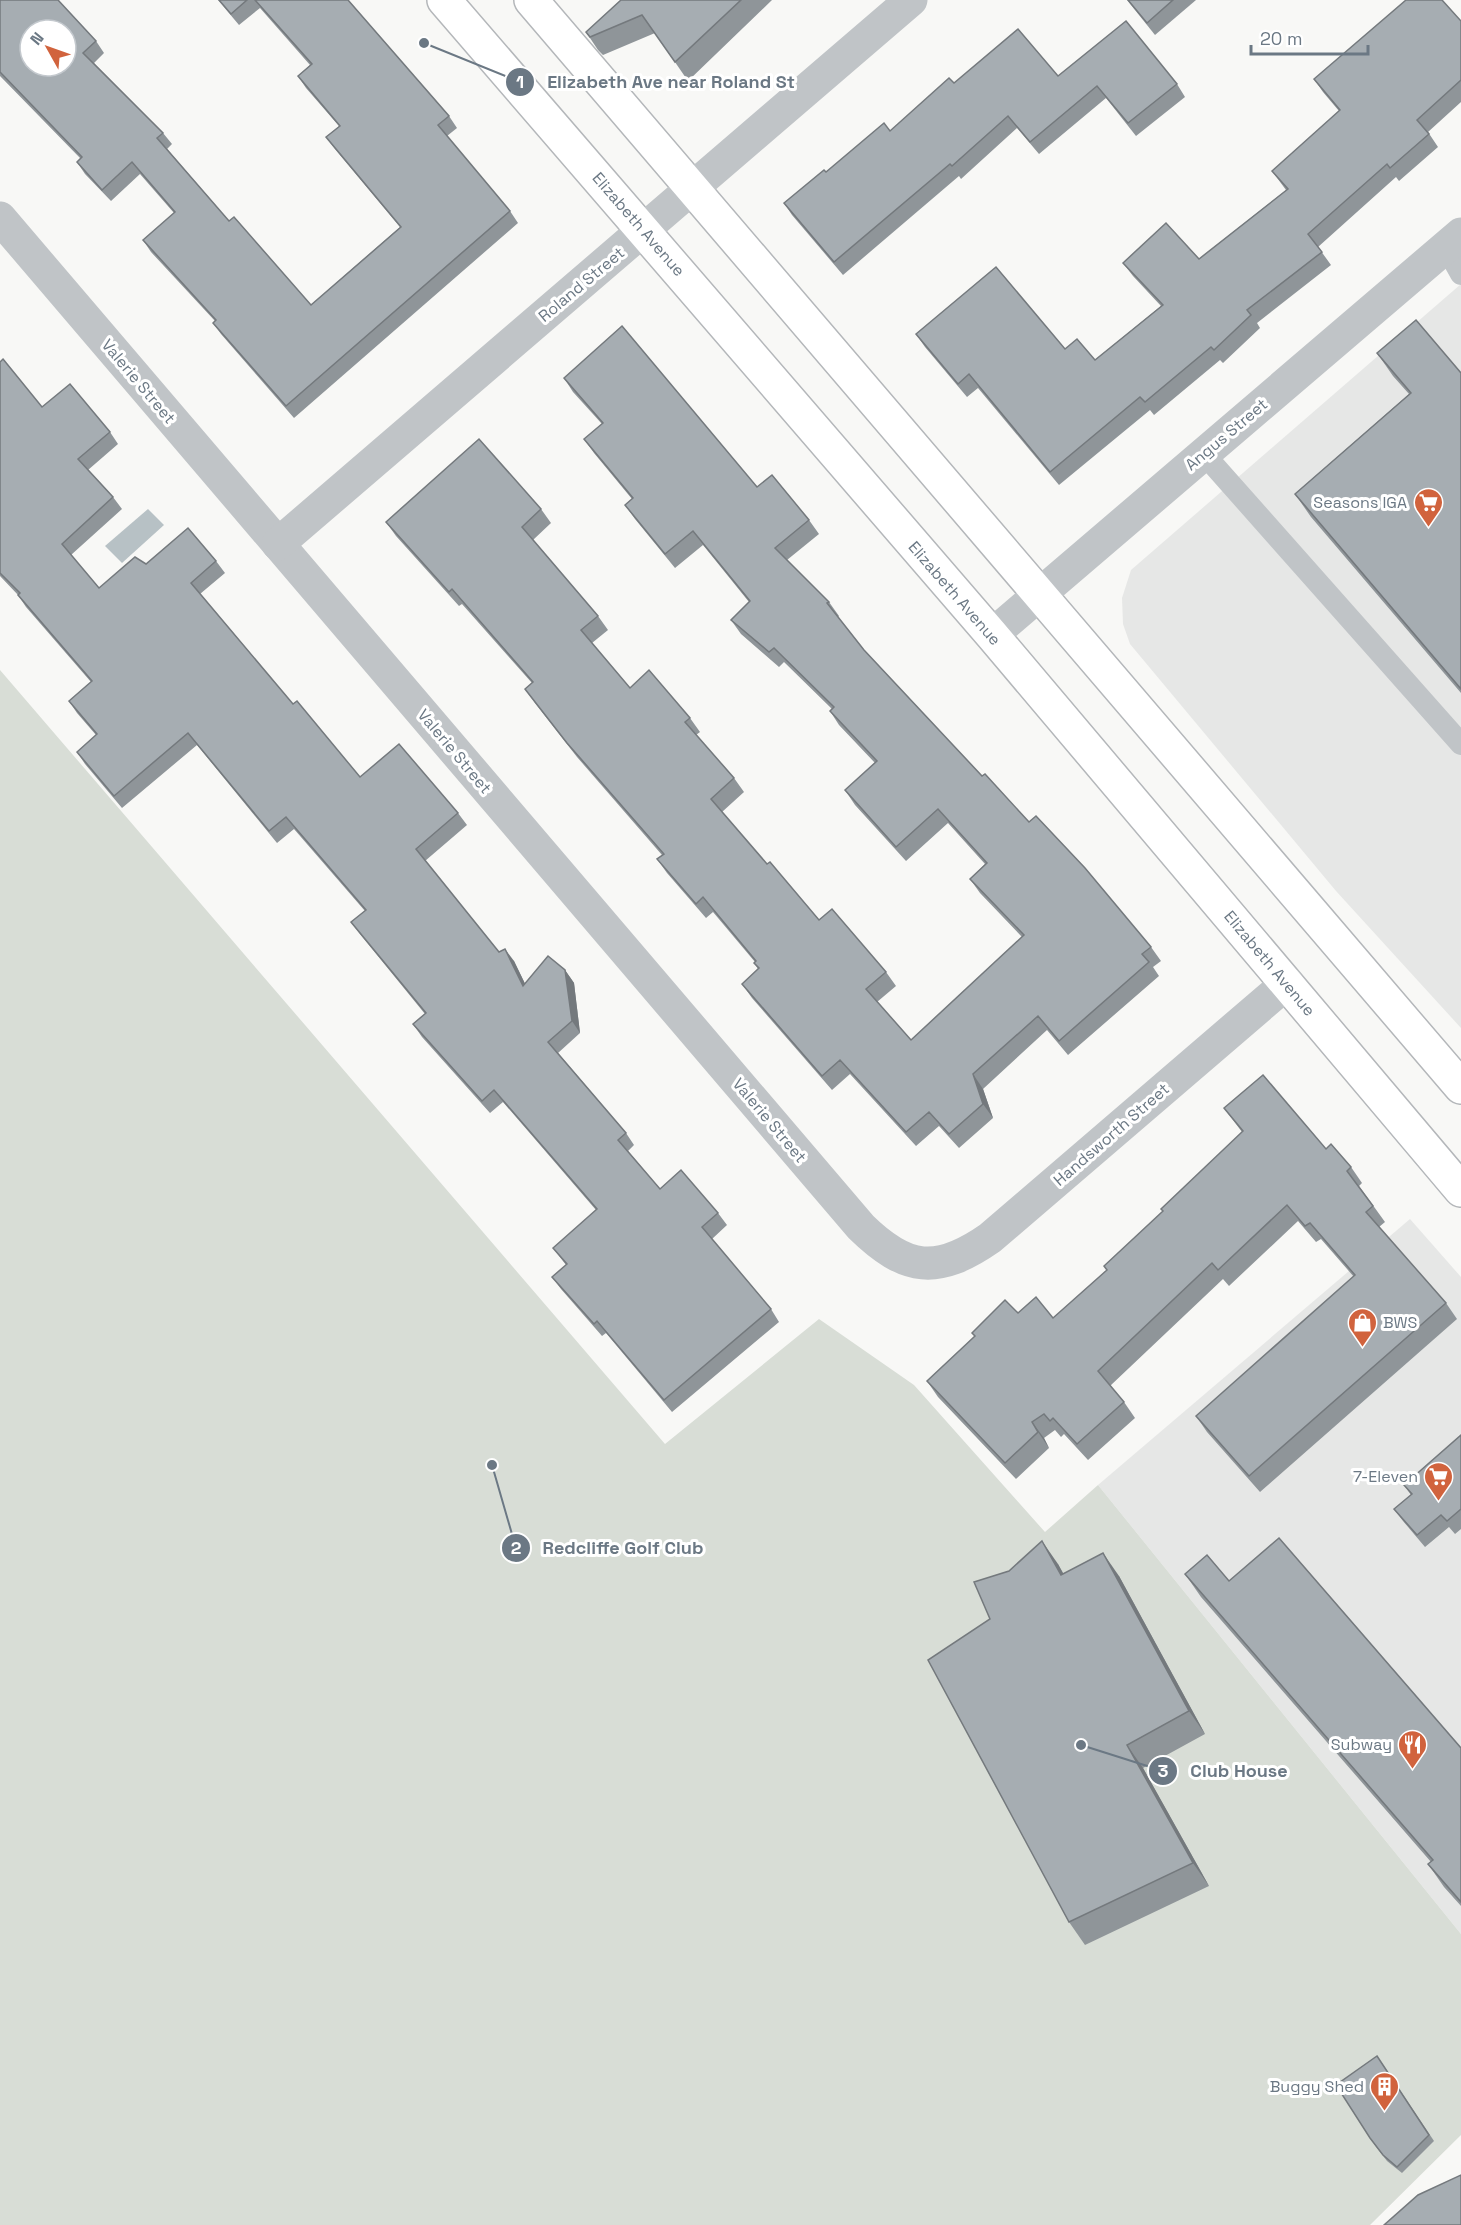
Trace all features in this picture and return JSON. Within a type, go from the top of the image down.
[{"type":"highway","name":"Elizabeth Avenue","points":[[444,0],[992,635],[1461,1190]]},
{"type":"highway","points":[[531,0],[1461,1087]]},
{"type":"street","name":"Roland Street","points":[[278,544],[911,0]]},
{"type":"street","name":"Valerie Street","points":[[0,218],[861,1227],[877,1242],[898,1256],[923,1265]]},
{"type":"street","name":"Angus Street","points":[[992,635],[1203,453],[1456,252]]},
{"type":"street","name":"Handsworth Street","points":[[923,1265],[951,1260],[969,1253],[990,1238],[1287,983]]},
{"type":"lane","points":[[1203,453],[1461,744]]},
{"type":"shaded area","points":[[1461,284],[1461,1028],[1336,891],[1130,644],[1123,624],[1122,598],[1131,570]]},
{"type":"shaded area","points":[[148,509],[164,525],[122,563],[105,546]]},
{"type":"shaded area","points":[[0,670],[665,1444],[819,1319],[914,1385],[1045,1532],[1098,1485],[1461,1934],[1461,2135],[1370,2225],[0,2225]]},
{"type":"shaded area","points":[[1410,1219],[1461,1277],[1461,1934],[1098,1485]]},
{"type":"building","points":[[0,0],[58,0],[75,18],[18,18],[18,78],[78,78],[78,22],[96,41],[83,53],[163,133],[157,138],[229,221],[234,217],[311,305],[401,227],[326,137],[340,126],[298,76],[312,64],[255,0],[348,0],[449,116],[438,125],[510,211],[286,406],[213,323],[216,320],[143,240],[175,212],[132,162],[102,190],[77,162],[82,157],[0,72]]},
{"type":"building","points":[[219,0],[247,0],[231,14]]},
{"type":"building","points":[[621,0],[741,0],[675,62],[642,15],[590,37],[586,32]]},
{"type":"building","points":[[1128,0],[1173,0],[1147,23]]},
{"type":"building","points":[[1406,0],[1442,0],[1461,21],[1461,80],[1417,120],[1429,134],[1390,168],[1387,164],[1308,234],[1322,252],[1247,310],[1251,315],[1214,350],[1211,347],[1145,402],[1140,397],[1050,472],[969,374],[958,384],[916,334],[996,267],[1065,349],[1077,339],[1095,360],[1163,305],[1123,263],[1166,223],[1199,259],[1288,189],[1272,171],[1340,110],[1314,79]]},
{"type":"building","points":[[1126,21],[1177,84],[1128,123],[1097,86],[1030,142],[1008,116],[952,166],[950,164],[834,262],[784,203],[824,170],[826,172],[884,123],[890,131],[949,78],[954,83],[1018,29],[1058,76]]},
{"type":"building","points":[[1416,320],[1461,373],[1461,689],[1295,494],[1411,393],[1377,353]]},
{"type":"building","points":[[622,326],[757,487],[772,475],[809,520],[775,548],[829,602],[827,603],[864,650],[982,776],[985,774],[1029,822],[1036,816],[1085,868],[1151,947],[1142,954],[1149,962],[1059,1041],[1038,1016],[973,1074],[983,1104],[949,1134],[929,1112],[906,1132],[840,1060],[822,1076],[742,984],[759,968],[754,963],[756,961],[703,897],[696,904],[657,859],[664,854],[567,743],[525,689],[533,682],[452,589],[449,592],[386,522],[479,439],[541,509],[522,527],[598,616],[581,630],[630,688],[649,670],[690,718],[685,722],[734,778],[711,799],[767,864],[770,862],[819,920],[832,909],[886,972],[866,989],[911,1040],[1024,935],[970,879],[987,863],[938,809],[896,847],[845,790],[877,761],[830,711],[834,707],[774,648],[769,652],[731,620],[750,601],[693,531],[665,554],[625,505],[633,498],[584,439],[603,423],[564,378]]},
{"type":"building","points":[[3,359],[42,407],[70,384],[110,432],[78,459],[113,497],[62,544],[99,588],[135,557],[146,564],[188,528],[216,561],[191,583],[293,704],[297,701],[360,777],[399,744],[458,813],[416,849],[499,952],[505,949],[523,986],[548,956],[565,970],[572,1021],[548,1042],[626,1133],[618,1140],[660,1189],[681,1170],[718,1213],[702,1227],[771,1309],[664,1400],[597,1321],[594,1324],[552,1277],[567,1264],[553,1248],[597,1209],[494,1090],[482,1101],[413,1024],[426,1013],[351,922],[366,910],[286,817],[269,831],[188,733],[114,796],[77,752],[97,734],[69,701],[92,681],[18,595],[20,593],[0,573],[0,362]]},
{"type":"building","points":[[1263,1075],[1326,1149],[1331,1144],[1351,1167],[1347,1171],[1373,1206],[1366,1212],[1446,1303],[1249,1476],[1196,1416],[1355,1275],[1310,1223],[1305,1226],[1287,1205],[1218,1270],[1212,1263],[1098,1371],[1124,1402],[1077,1444],[1053,1418],[1050,1421],[1044,1414],[1032,1422],[1038,1432],[1005,1463],[927,1381],[975,1336],[972,1333],[1005,1300],[1018,1313],[1036,1297],[1053,1318],[1107,1270],[1104,1266],[1243,1131],[1224,1108]]},
{"type":"building","name":"7-Eleven","points":[[1461,1435],[1461,1509],[1447,1521],[1441,1515],[1417,1535],[1394,1509],[1412,1494],[1404,1485]]},
{"type":"building","points":[[1279,1538],[1461,1748],[1461,1902],[1428,1864],[1433,1860],[1185,1574],[1207,1555],[1229,1581]]},
{"type":"building","points":[[1042,1541],[1061,1575],[1103,1553],[1189,1711],[1127,1745],[1193,1863],[1069,1922],[928,1660],[990,1619],[974,1582],[1009,1571]]},
{"type":"building","name":"Buggy Shed","points":[[1377,2056],[1429,2135],[1397,2167],[1383,2155],[1370,2138],[1336,2085]]},
{"type":"building","points":[[1461,2175],[1461,2225],[1384,2225],[1418,2195]]},
{"type":"place","name":"Elizabeth Ave near Roland St","points":[[424,43]]},
{"type":"place","name":"Seasons IGA","points":[[1428,528]]},
{"type":"place","name":"BWS","points":[[1362,1348]]},
{"type":"place","name":"Redcliffe Golf Club","points":[[492,1465]]},
{"type":"place","name":"7-Eleven","points":[[1439,1502]]},
{"type":"place","name":"Club House","points":[[1081,1745]]},
{"type":"place","name":"Subway","points":[[1413,1770]]},
{"type":"place","name":"Buggy Shed","points":[[1385,2112]]}]
